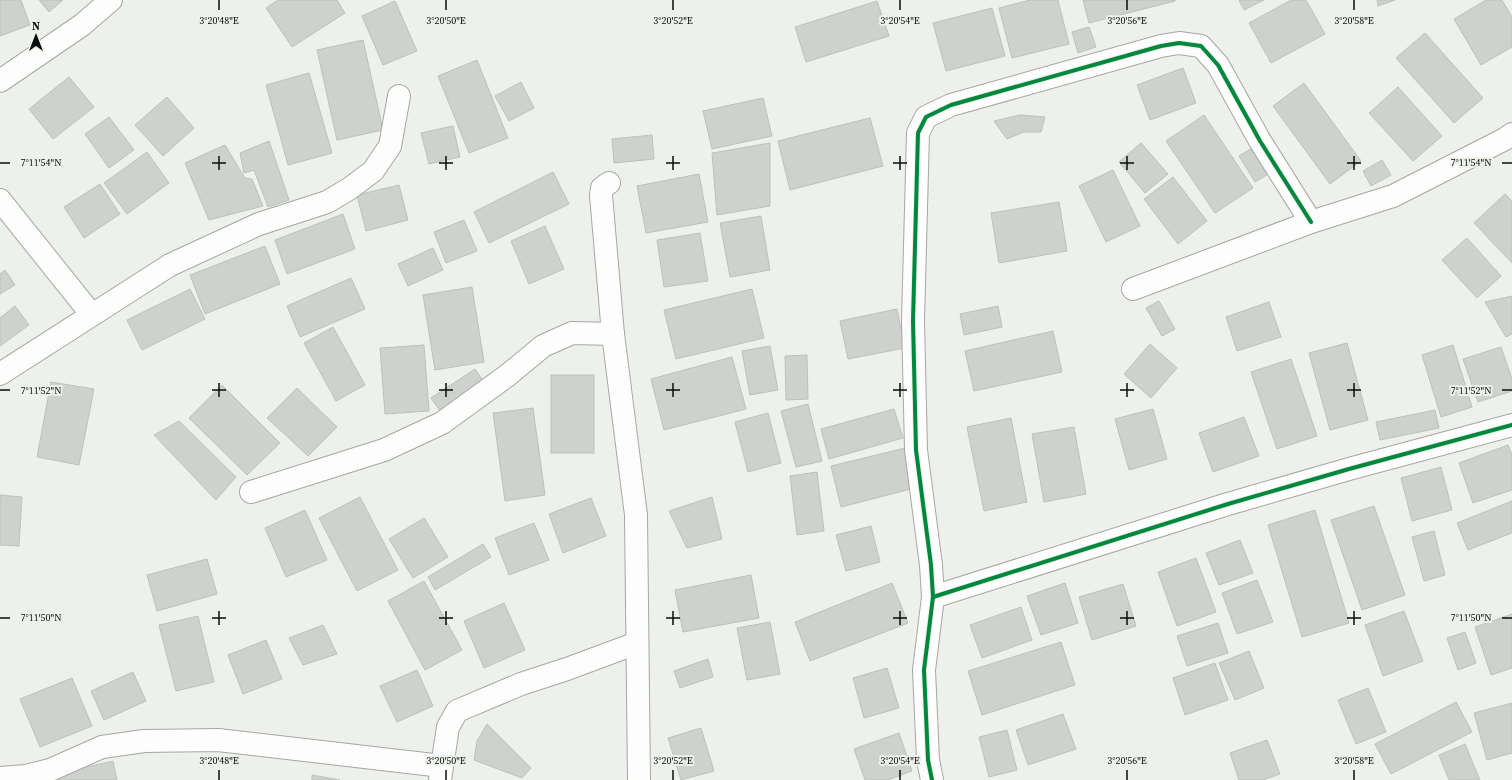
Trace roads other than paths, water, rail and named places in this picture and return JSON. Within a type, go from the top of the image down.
[{"type":"street","points":[[0,82],[82,25],[111,0]]},
{"type":"street","points":[[932,780],[928,760],[924,670],[934,597],[916,450],[913,321],[918,133],[926,117],[951,105],[1161,46],[1179,43],[1201,46],[1218,65],[1260,141],[1311,222]]},
{"type":"street","points":[[0,374],[170,265],[259,224],[327,202],[349,189],[373,171],[390,146],[399,96]]},
{"type":"street","points":[[1133,289],[1311,222],[1393,196],[1512,134]]},
{"type":"street","points":[[610,183],[602,188],[601,195],[613,334],[636,515],[639,780]]},
{"type":"street","points":[[0,200],[92,315]]},
{"type":"street","points":[[251,492],[384,450],[442,423],[508,375],[543,346],[572,333],[613,334]]},
{"type":"street","points":[[934,597],[1228,504],[1349,469],[1512,425]]},
{"type":"street","points":[[0,778],[26,776],[50,770],[102,747],[144,741],[218,740],[441,773],[448,727],[457,711],[521,684],[637,643]]}]
